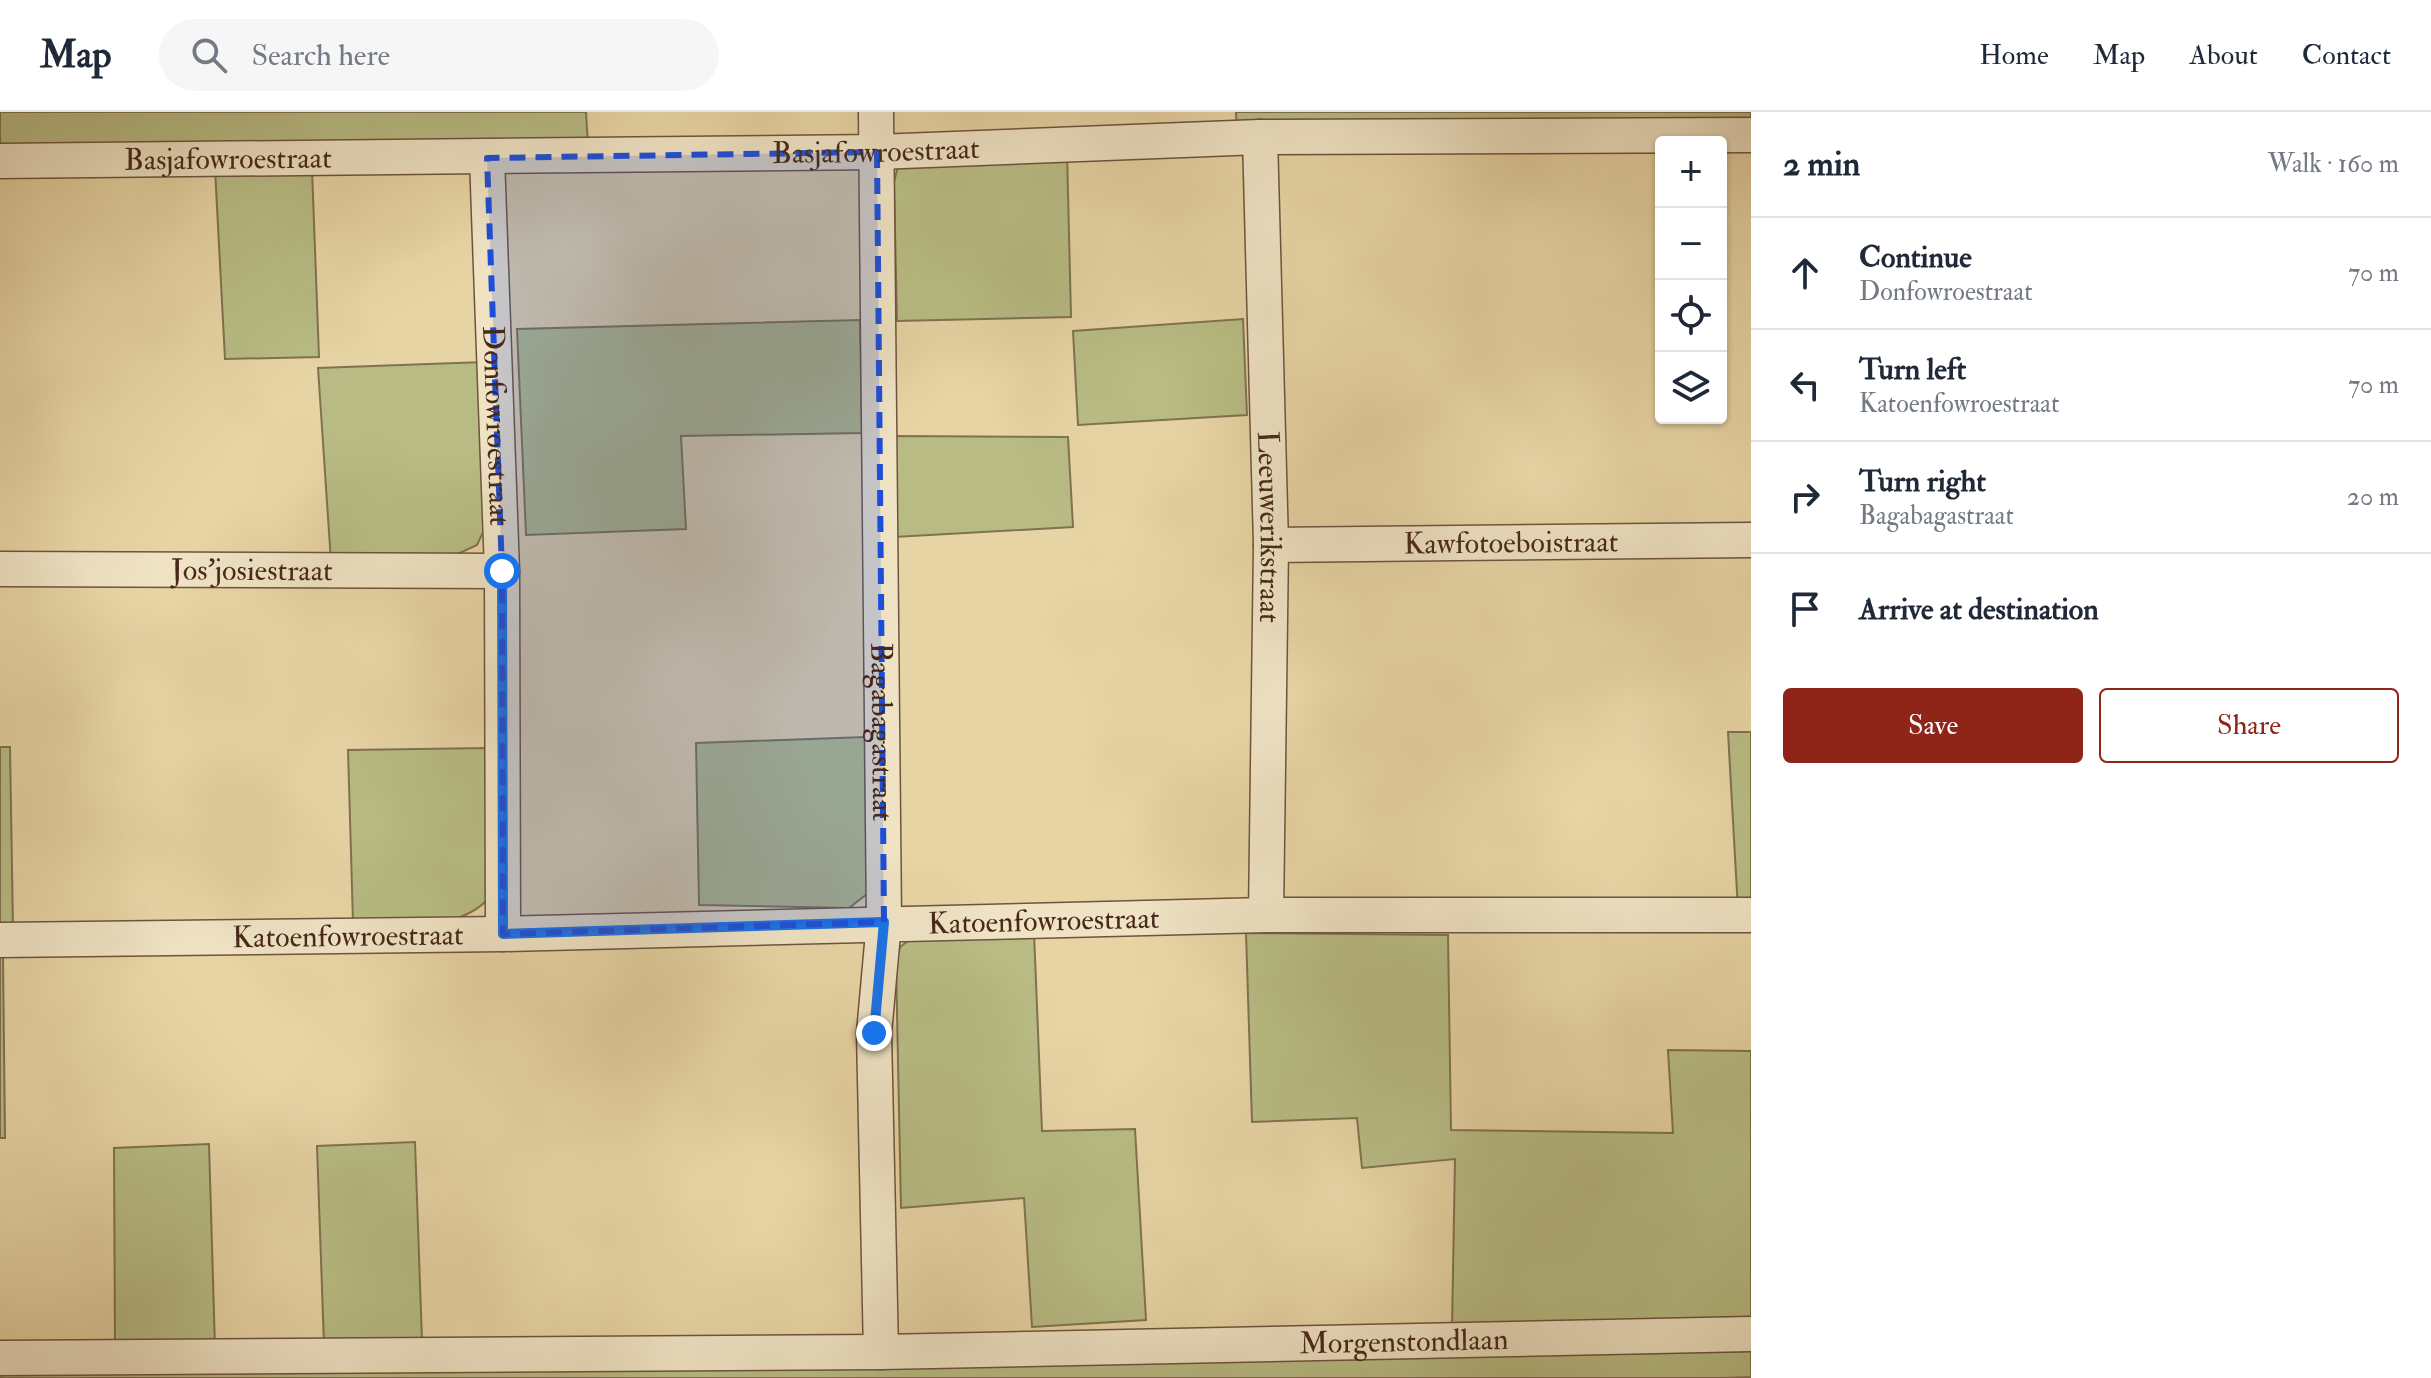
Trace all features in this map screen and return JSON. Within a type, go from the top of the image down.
[{"type":"street","name":"Bagabagastraat","points":[[876,112],[884,922],[874,1033],[881,1352]]},
{"type":"street","name":"Basjafowroestraat","points":[[0,161],[877,152],[1260,137],[1751,135]]},
{"type":"street","name":"Leeuwerikstraat","points":[[1260,137],[1271,545],[1266,915]]},
{"type":"street","name":"Donfowroestraat","points":[[487,158],[502,571],[503,934]]},
{"type":"street","name":"Kawfotoeboistraat","points":[[1271,545],[1751,540]]},
{"type":"street","name":"Jos'josiestraat","points":[[0,569],[502,571]]},
{"type":"street","name":"Katoenfowroestraat","points":[[0,940],[503,934],[884,922],[1266,915],[1751,915]]},
{"type":"street","name":"Morgenstondlaan","points":[[0,1358],[881,1352],[1751,1334]]},
{"type":"highlighted area","points":[[877,152],[884,922],[503,934],[502,571],[487,158]]},
{"type":"green space","points":[[0,112],[586,112],[588,145],[0,147]]},
{"type":"green space","points":[[1236,112],[1751,112],[1751,129],[1237,137]]},
{"type":"green space","points":[[1067,150],[1071,317],[897,321],[894,182],[898,166]]},
{"type":"green space","points":[[215,169],[312,169],[319,357],[225,359]]},
{"type":"green space","points":[[1243,319],[1247,415],[1078,425],[1073,331]]},
{"type":"green space","points":[[860,320],[862,433],[681,436],[686,529],[526,535],[517,329]]},
{"type":"green space","points":[[484,362],[488,522],[477,545],[449,558],[331,562],[318,368]]},
{"type":"green space","points":[[896,436],[1068,437],[1073,527],[895,537]]},
{"type":"green space","points":[[1728,732],[1751,732],[1751,910],[1738,910]]},
{"type":"green space","points":[[865,737],[867,894],[849,908],[699,905],[696,743]]},
{"type":"green space","points":[[0,747],[10,747],[13,929],[0,929]]},
{"type":"green space","points":[[488,748],[486,901],[458,918],[441,922],[353,922],[348,750]]},
{"type":"green space","points":[[922,930],[1034,932],[1042,1131],[1135,1129],[1146,1320],[1032,1327],[1024,1198],[901,1208],[896,963],[900,947]]},
{"type":"green space","points":[[1246,933],[1448,935],[1451,1130],[1673,1133],[1668,1050],[1751,1051],[1751,1320],[1452,1329],[1455,1159],[1362,1168],[1357,1118],[1252,1122]]},
{"type":"green space","points":[[0,957],[3,957],[5,1138],[0,1138]]},
{"type":"green space","points":[[415,1142],[422,1341],[324,1345],[317,1146]]},
{"type":"green space","points":[[209,1144],[215,1348],[115,1351],[114,1148]]},
{"type":"green space","points":[[1751,1346],[1751,1377],[1722,1378],[0,1378],[0,1375]]},
{"type":"route","points":[[502,571],[503,934],[884,922],[874,1033]]}]
